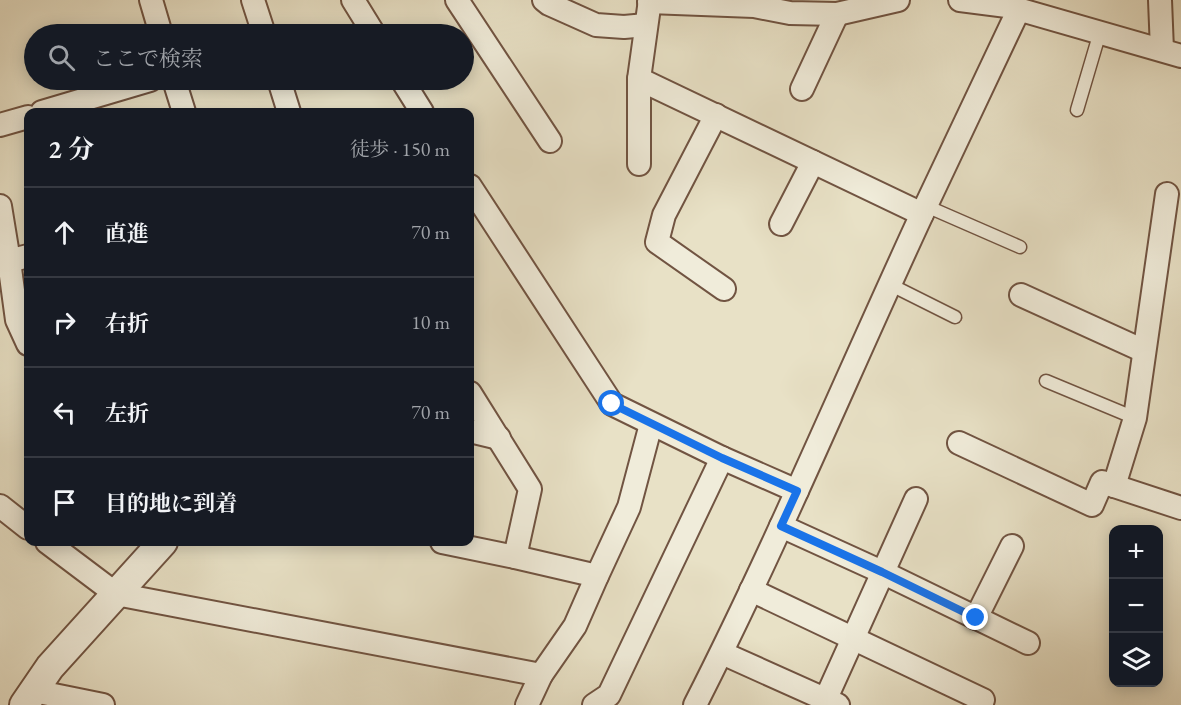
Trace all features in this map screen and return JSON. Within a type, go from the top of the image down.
[{"type":"street","points":[[151,0],[158,24]]},
{"type":"street","points":[[253,0],[261,24]]},
{"type":"street","points":[[353,0],[368,24]]},
{"type":"street","points":[[457,0],[473,24]]},
{"type":"street","points":[[544,0],[596,25],[624,27],[646,25]]},
{"type":"street","points":[[960,0],[1012,5],[1171,53],[1160,0]]},
{"type":"street","points":[[639,164],[639,79],[650,1],[755,3],[790,14],[837,14],[885,1]]},
{"type":"street","points":[[695,705],[752,590],[891,285],[1012,5]]},
{"type":"street","points":[[802,89],[837,14]]},
{"type":"street","points":[[474,26],[550,141]]},
{"type":"street","points":[[639,79],[813,162],[924,210]]},
{"type":"street","points":[[56,108],[116,90]]},
{"type":"street","points":[[177,90],[183,108]]},
{"type":"street","points":[[282,90],[288,108]]},
{"type":"street","points":[[408,90],[420,108]]},
{"type":"street","points":[[716,116],[664,215],[657,242],[724,290]]},
{"type":"street","points":[[0,125],[24,118]]},
{"type":"street","points":[[781,224],[813,162]]},
{"type":"street","points":[[474,192],[612,404],[722,458],[797,491]]},
{"type":"street","points":[[1114,486],[1135,418],[1167,194]]},
{"type":"street","points":[[0,206],[12,261],[17,321],[24,336]]},
{"type":"street","points":[[1021,295],[1144,351]]},
{"type":"street","points":[[474,399],[530,489],[515,557]]},
{"type":"street","points":[[527,705],[541,675],[575,626],[628,507],[651,424]]},
{"type":"street","points":[[474,432],[499,438]]},
{"type":"street","points":[[959,444],[1092,505],[1102,482],[1181,508]]},
{"type":"street","points":[[594,705],[609,695],[722,458]]},
{"type":"street","points":[[722,653],[829,703],[882,572],[916,499]]},
{"type":"street","points":[[0,506],[24,525]]},
{"type":"street","points":[[781,526],[1028,643]]},
{"type":"street","points":[[52,546],[116,594],[541,675]]},
{"type":"street","points":[[103,705],[29,698],[50,667],[159,546]]},
{"type":"street","points":[[461,546],[597,576]]},
{"type":"street","points":[[976,618],[1012,546]]},
{"type":"street","points":[[752,590],[983,700]]},
{"type":"lane","points":[[1077,110],[1100,32]]},
{"type":"lane","points":[[924,210],[1020,247]]},
{"type":"lane","points":[[891,285],[955,317]]},
{"type":"lane","points":[[1046,381],[1135,418]]},
{"type":"route","points":[[612,404],[722,458],[797,491],[781,526],[976,618]]}]
